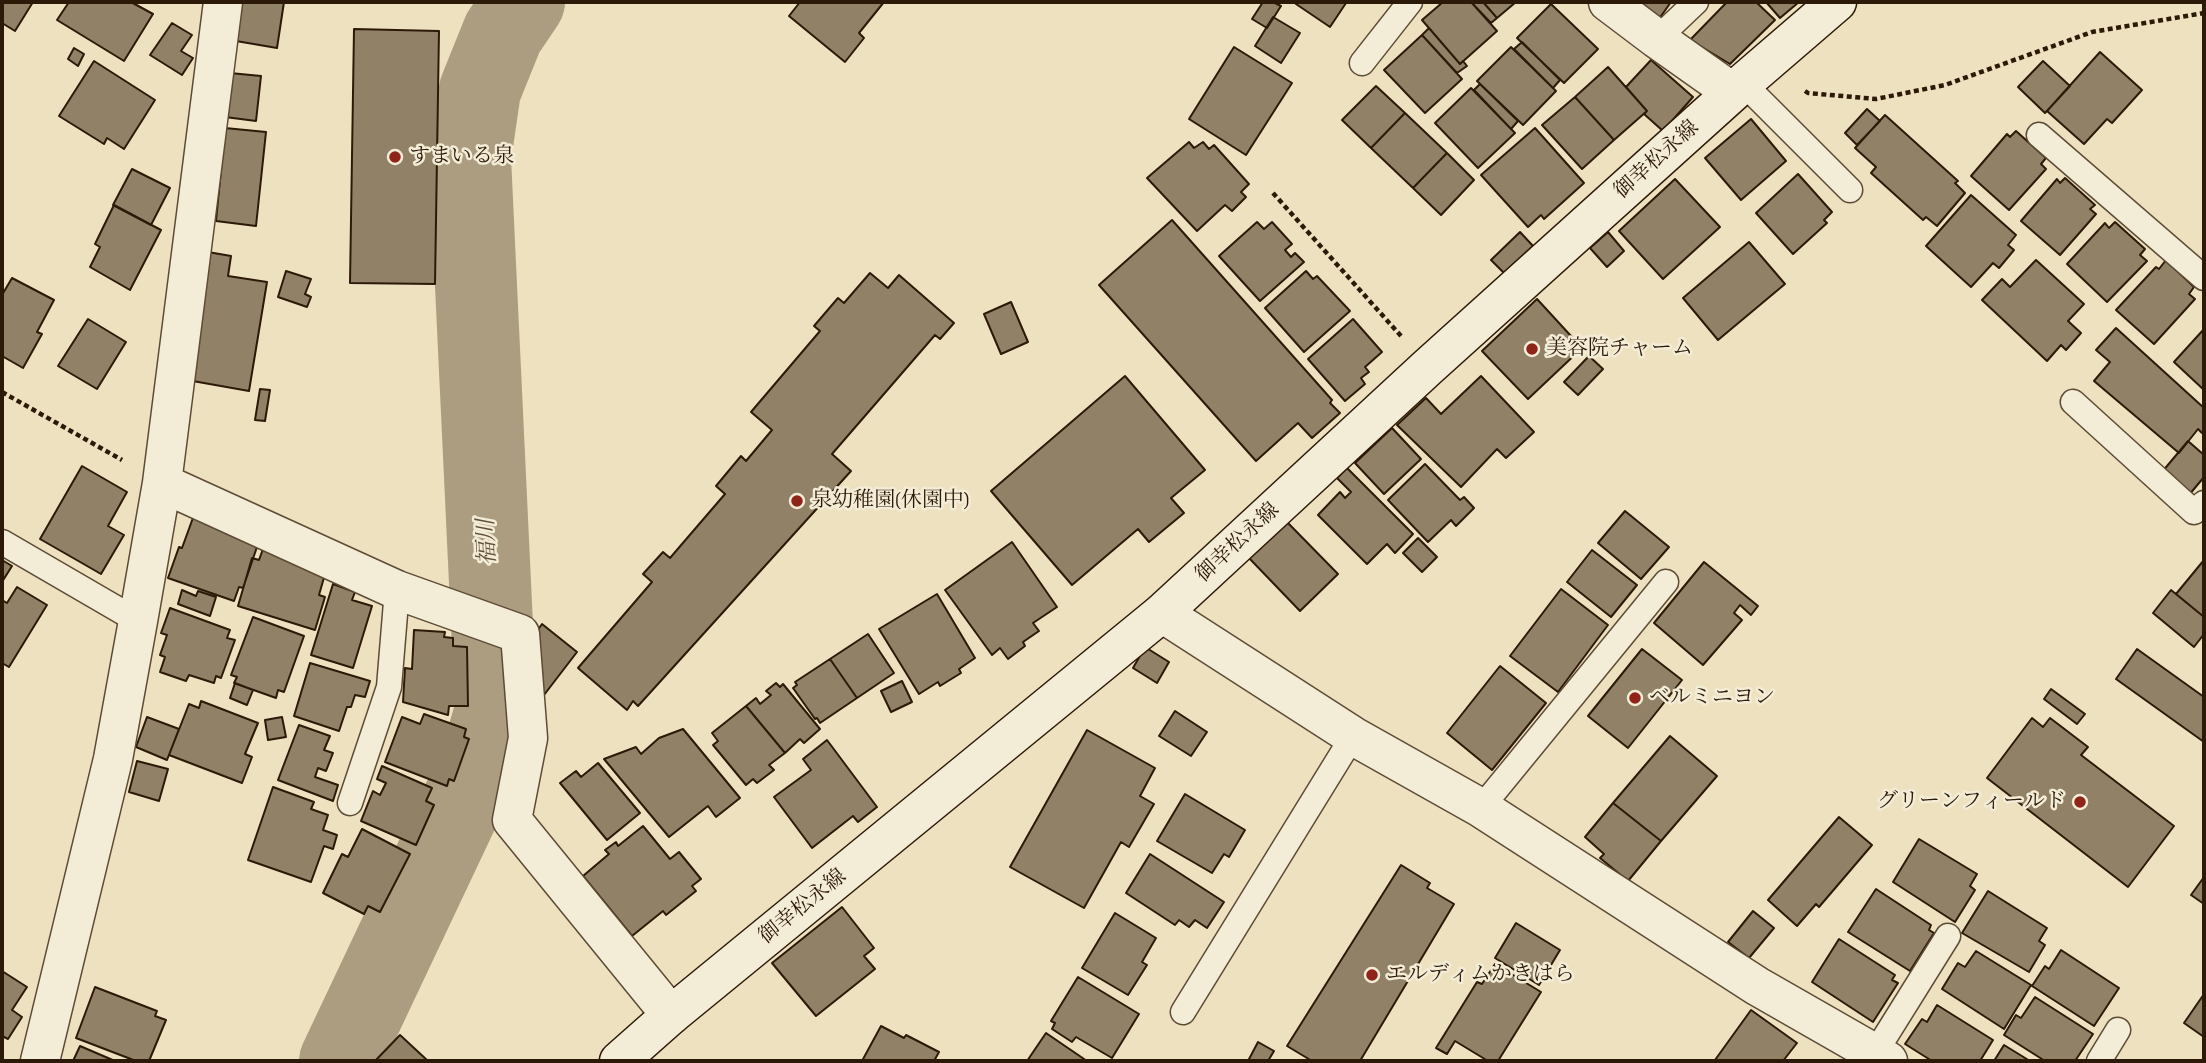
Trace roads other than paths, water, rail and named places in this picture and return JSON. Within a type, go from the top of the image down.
[{"type":"street","points":[[40,1061],[113,759],[162,483],[223,2]]},
{"type":"street","points":[[1608,2],[1657,39],[1749,78]]},
{"type":"street","name":"御幸松永線","points":[[620,1061],[671,1014],[1162,613],[1427,367],[1837,2]]},
{"type":"street","points":[[162,483],[397,590],[520,634],[528,738],[512,820],[671,1014]]},
{"type":"street","points":[[1162,613],[1353,736],[1481,808],[1757,986],[1878,1059]]},
{"type":"lane","points":[[1362,63],[1410,2]]},
{"type":"lane","points":[[1657,39],[1696,2]]},
{"type":"lane","points":[[1749,78],[1850,190]]},
{"type":"lane","points":[[2039,135],[2204,278]]},
{"type":"lane","points":[[2073,402],[2194,512],[2204,503]]},
{"type":"lane","points":[[2,542],[138,621]]},
{"type":"lane","points":[[1481,808],[1666,582]]},
{"type":"lane","points":[[350,803],[389,687],[397,590]]},
{"type":"lane","points":[[1183,1012],[1353,736]]},
{"type":"lane","points":[[1878,1059],[1948,936]]},
{"type":"lane","points":[[2099,1061],[2118,1030]]},
{"type":"waterway","name":"福川","points":[[340,1061],[479,767],[496,710],[470,158],[480,90],[503,33],[524,2]]},
{"type":"place","name":"すまいる泉","points":[[395,157]]},
{"type":"place","name":"美容院チャーム","points":[[1532,349]]},
{"type":"place","name":"泉幼稚園(休園中)","points":[[797,501]]},
{"type":"place","name":"ベルミニヨン","points":[[1635,698]]},
{"type":"place","name":"グリーンフィールド","points":[[2080,802]]},
{"type":"place","name":"エルディムかきはら","points":[[1372,975]]}]
